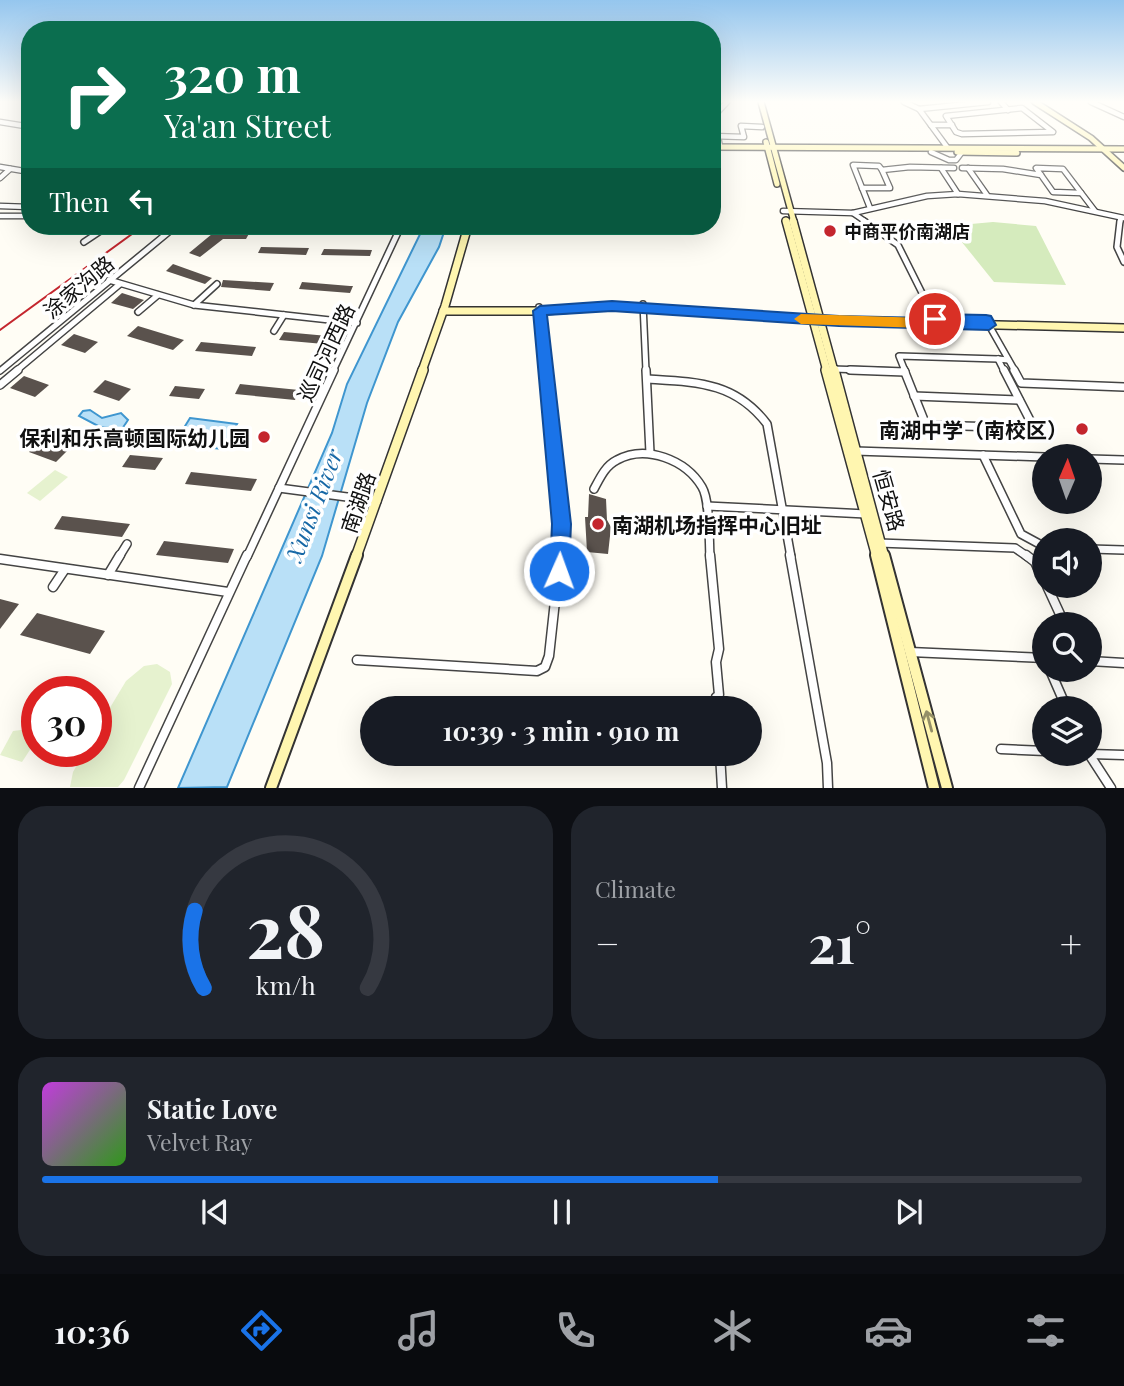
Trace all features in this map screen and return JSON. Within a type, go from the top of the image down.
[{"type":"main road","name":"恒安路","points":[[767,139],[771,150]]},
{"type":"main road","name":"恒安路","points":[[768,139],[907,652],[947,788]]},
{"type":"main road","points":[[1091,139],[1124,165]]},
{"type":"main road","points":[[721,147],[771,150],[947,147],[1109,151]]},
{"type":"main road","points":[[721,148],[931,152],[1124,151]]},
{"type":"main road","name":"南湖路","points":[[271,788],[377,501],[444,309],[465,235]]},
{"type":"main road","points":[[444,309],[643,306],[816,317],[1124,325]]},
{"type":"main road","points":[[816,317],[987,322]]},
{"type":"main road","name":"恒安路","points":[[907,652],[934,788]]},
{"type":"street","points":[[941,139],[947,147]]},
{"type":"street","points":[[931,152],[949,160],[956,160],[987,195]]},
{"type":"street","points":[[956,160],[962,152]]},
{"type":"street","points":[[949,160],[954,168]]},
{"type":"street","points":[[862,188],[891,188],[879,166],[853,165],[862,188],[870,208]]},
{"type":"street","points":[[0,167],[21,171]]},
{"type":"street","points":[[941,168],[958,194]]},
{"type":"street","points":[[1081,193],[1053,191],[1036,168],[1063,169],[1095,211]]},
{"type":"street","points":[[0,178],[10,169]]},
{"type":"street","points":[[882,170],[1003,169],[1041,175]]},
{"type":"street","points":[[786,211],[853,213],[927,195],[987,195],[1045,201],[1123,218],[1116,239],[1120,258],[1124,262]]},
{"type":"street","points":[[0,206],[21,207]]},
{"type":"street","points":[[853,213],[898,245],[935,319]]},
{"type":"street","points":[[0,216],[21,216]]},
{"type":"street","points":[[84,242],[94,235]]},
{"type":"street","name":"涂家沟路","points":[[0,370],[165,235]]},
{"type":"street","name":"巡司河西路","points":[[139,788],[228,592],[357,323],[396,235]]},
{"type":"street","points":[[109,280],[194,305],[357,323]]},
{"type":"street","points":[[0,385],[120,284]]},
{"type":"street","points":[[194,305],[217,284]]},
{"type":"street","points":[[138,312],[158,295]]},
{"type":"street","points":[[643,306],[650,453]]},
{"type":"street","points":[[357,660],[537,671],[545,667],[550,656],[561,524],[540,309]]},
{"type":"street","points":[[274,331],[284,315]]},
{"type":"street","points":[[987,322],[1021,383],[1124,387]]},
{"type":"street","points":[[998,359],[1034,428],[926,425],[899,356],[998,359],[1008,360]]},
{"type":"street","points":[[831,369],[905,372]]},
{"type":"street","points":[[648,379],[712,384],[741,396],[761,414],[771,436],[827,763],[828,788]]},
{"type":"street","points":[[915,396],[1019,400]]},
{"type":"street","points":[[853,451],[1032,457]]},
{"type":"street","points":[[594,489],[606,467],[629,456],[650,453],[663,455],[690,470],[704,490],[719,649],[716,662],[718,696]]},
{"type":"street","points":[[983,455],[1021,534],[1032,540]]},
{"type":"street","points":[[1102,459],[1124,460]]},
{"type":"street","points":[[279,488],[377,501]]},
{"type":"street","points":[[707,506],[870,514]]},
{"type":"street","points":[[1015,548],[1021,534]]},
{"type":"street","points":[[878,543],[1015,548],[1032,560]]},
{"type":"street","points":[[108,575],[127,544]]},
{"type":"street","points":[[1102,549],[1124,550]]},
{"type":"street","points":[[0,559],[228,592]]},
{"type":"street","points":[[53,587],[65,569]]},
{"type":"street","points":[[907,652],[1032,658]]},
{"type":"street","points":[[1102,662],[1124,663]]},
{"type":"street","points":[[1001,749],[1032,750]]},
{"type":"street","points":[[1102,754],[1124,755]]},
{"type":"street","points":[[721,766],[722,788]]},
{"type":"street","points":[[1097,766],[1111,788]]},
{"type":"green space","points":[[993,222],[1036,226],[1066,285],[994,282],[949,226]]},
{"type":"green space","points":[[55,470],[68,477],[40,501],[27,493]]},
{"type":"green space","points":[[157,664],[170,672],[172,684],[124,780],[118,787],[70,787],[76,767],[112,767],[112,704],[126,681],[144,666]]},
{"type":"green space","points":[[21,730],[21,762],[0,755],[13,731]]},
{"type":"water","name":"Xunsi River","points":[[420,235],[443,235],[398,322],[367,403],[322,556],[227,787],[178,788],[332,433],[347,384]]},
{"type":"water","points":[[90,410],[102,418],[121,413],[128,420],[120,432],[111,433],[110,428],[100,427],[79,416],[83,411]]},
{"type":"water","points":[[190,418],[237,424],[222,449],[174,444]]},
{"type":"building","points":[[211,235],[248,235],[246,239],[223,239],[200,257],[189,253]]},
{"type":"building","points":[[261,247],[309,248],[306,255],[258,253]]},
{"type":"building","points":[[324,249],[372,250],[370,256],[321,255]]},
{"type":"building","points":[[173,264],[212,278],[205,284],[166,271]]},
{"type":"building","points":[[223,280],[274,283],[270,291],[221,287]]},
{"type":"building","points":[[302,282],[353,286],[350,293],[299,289]]},
{"type":"building","points":[[122,293],[144,300],[133,309],[111,303]]},
{"type":"building","points":[[138,326],[184,340],[173,350],[127,336]]},
{"type":"building","points":[[284,332],[339,337],[335,345],[279,340]]},
{"type":"building","points":[[74,334],[98,342],[85,353],[61,345]]},
{"type":"building","points":[[201,342],[256,347],[252,356],[195,351]]},
{"type":"building","points":[[24,376],[49,385],[35,397],[10,388]]},
{"type":"building","points":[[105,380],[131,389],[119,401],[93,392]]},
{"type":"building","points":[[240,384],[299,390],[295,400],[235,394]]},
{"type":"building","points":[[175,386],[205,389],[199,399],[169,396]]},
{"type":"building","points":[[44,438],[71,447],[56,462],[29,452]]},
{"type":"building","points":[[130,455],[163,458],[155,470],[122,467]]},
{"type":"building","points":[[191,472],[257,479],[251,491],[185,484]]},
{"type":"building","name":"南湖机场指挥中心旧址","points":[[589,494],[606,499],[607,520],[611,527],[608,554],[587,552],[585,517],[588,517]]},
{"type":"building","points":[[62,516],[130,524],[122,537],[54,529]]},
{"type":"building","points":[[164,541],[234,549],[228,563],[156,555]]},
{"type":"building","points":[[0,599],[19,604],[0,629]]},
{"type":"building","points":[[37,613],[105,631],[90,654],[20,635]]},
{"type":"railway","points":[[0,330],[131,235]]},
{"type":"slow traffic","points":[[801,319],[955,324]]},
{"type":"place","name":"中商平价南湖店","points":[[830,231]]},
{"type":"place","name":"南湖中学（南校区）","points":[[1082,429]]},
{"type":"place","name":"保利和乐高顿国际幼儿园","points":[[264,437]]},
{"type":"place","name":"南湖机场指挥中心旧址","points":[[598,524]]},
{"type":"route","points":[[559,571],[561,524],[540,311],[612,306],[839,321],[989,325],[986,320],[935,319]]}]
